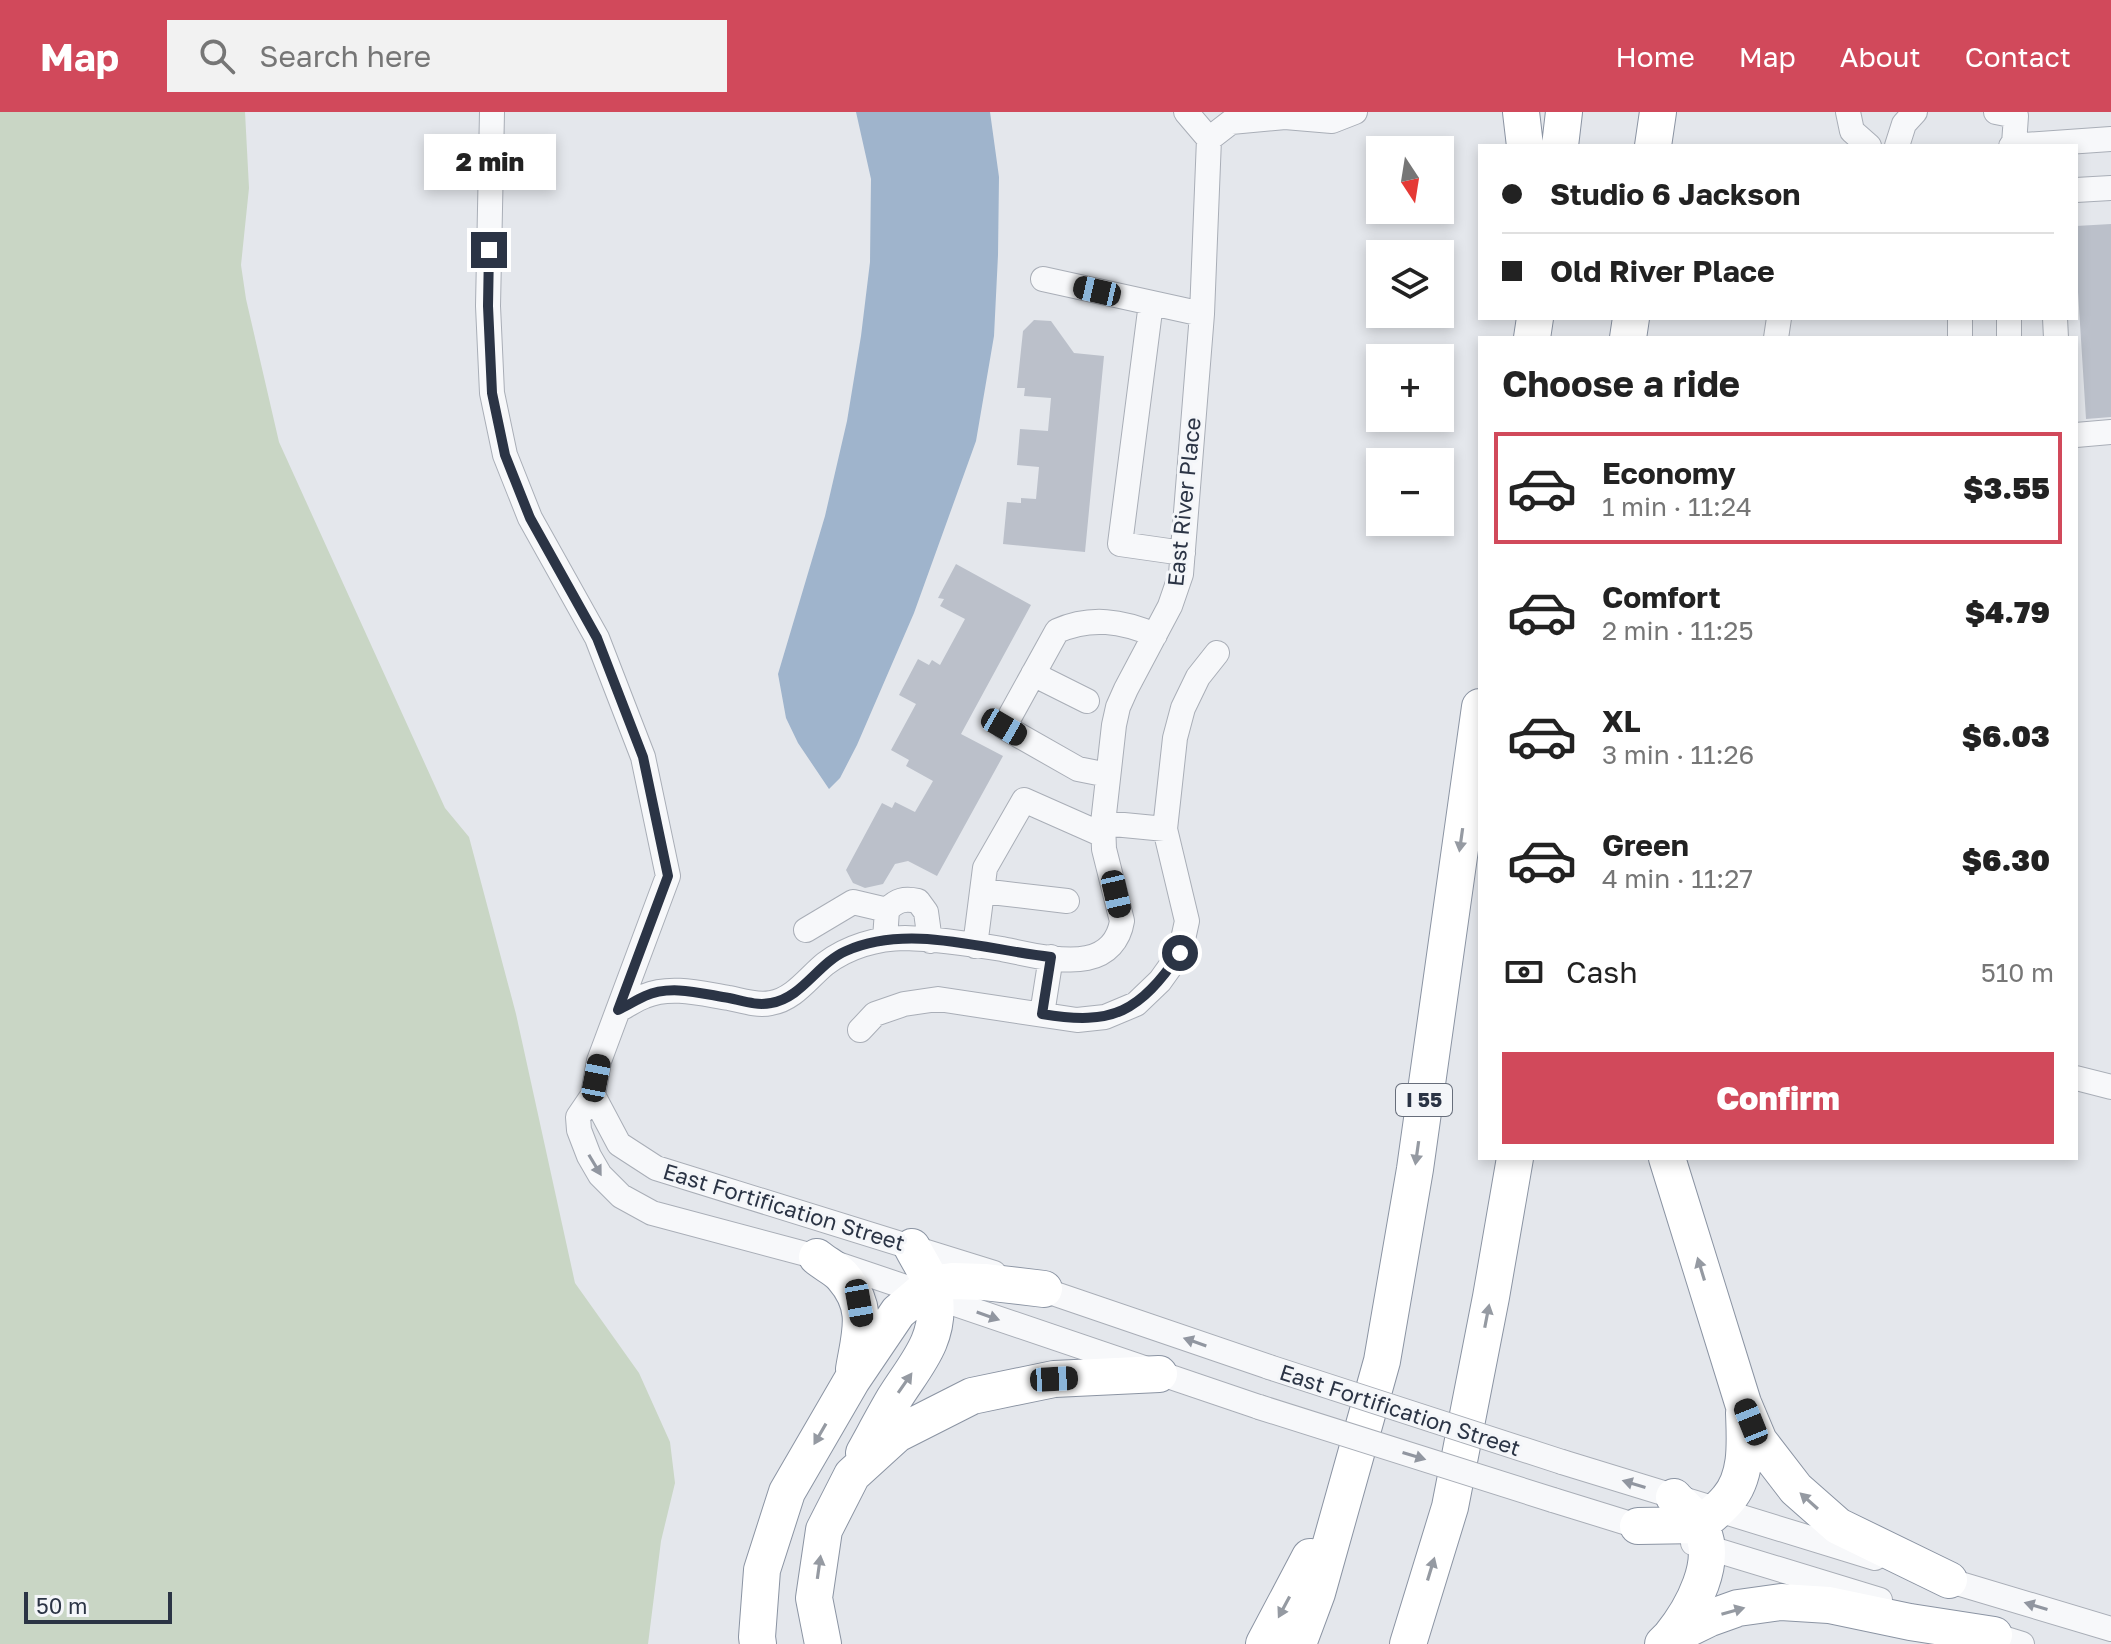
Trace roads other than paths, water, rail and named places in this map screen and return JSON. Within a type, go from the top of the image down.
[{"type":"highway","points":[[1521,112],[1525,144]]},
{"type":"highway","points":[[1560,144],[1564,112]]},
{"type":"highway","points":[[1653,144],[1658,112]]},
{"type":"highway","name":"I 55","points":[[1298,1644],[1317,1593],[1385,1346],[1415,1169],[1478,721]]},
{"type":"highway","points":[[1408,1644],[1450,1507],[1515,1160]]},
{"type":"highway","points":[[1668,1160],[1743,1403],[1759,1441],[1796,1489],[1838,1526],[1949,1580]]},
{"type":"highway","points":[[823,1644],[814,1598],[824,1530],[894,1398],[922,1358],[933,1329],[928,1291],[912,1247]]},
{"type":"highway","points":[[817,1257],[843,1276],[859,1303],[863,1322],[852,1380]]},
{"type":"highway","points":[[758,1644],[762,1570],[787,1492],[852,1380],[898,1312],[928,1291],[952,1281],[1044,1289]]},
{"type":"highway","points":[[852,1475],[897,1434],[972,1396],[1054,1379],[1159,1374]]},
{"type":"highway","points":[[1666,1641],[1685,1618],[1700,1586],[1708,1527],[1730,1498],[1740,1477],[1745,1456],[1743,1403]]},
{"type":"highway","points":[[1264,1644],[1346,1488]]},
{"type":"highway","points":[[1674,1497],[1708,1527]]},
{"type":"highway","points":[[1638,1526],[1708,1527]]},
{"type":"highway","points":[[1666,1641],[1710,1618],[1738,1608],[1781,1602],[1829,1605],[2008,1640]]},
{"type":"street","points":[[492,112],[488,306],[492,393],[505,455],[530,518],[603,652],[643,757],[668,876],[599,1061],[593,1095]]},
{"type":"street","points":[[1186,112],[1209,139],[1231,122],[1285,117],[1332,121],[1355,112]]},
{"type":"street","points":[[1848,112],[1852,131],[1867,144]]},
{"type":"street","points":[[1898,144],[1904,124],[1915,112]]},
{"type":"street","points":[[1996,112],[2016,116],[2012,144]]},
{"type":"street","name":"East River Place","points":[[618,1010],[647,995],[668,990],[759,1004],[775,1003],[789,997],[825,964],[844,952],[885,939],[907,938],[1051,957],[1087,958],[1113,944],[1120,933],[1122,921],[1109,871],[1103,829],[1108,775],[1118,707],[1177,590],[1183,553],[1202,314],[1209,139]]},
{"type":"street","points":[[2028,144],[2111,139]]},
{"type":"street","points":[[2078,190],[2111,188]]},
{"type":"street","points":[[1043,279],[1202,314]]},
{"type":"street","points":[[1151,303],[1120,544],[1183,553]]},
{"type":"street","points":[[2078,435],[2111,432]]},
{"type":"street","points":[[1108,775],[1078,769],[1004,727],[1057,631],[1072,624],[1101,620],[1132,626],[1155,635]]},
{"type":"street","points":[[860,1030],[875,1014],[904,1004],[938,999],[1077,1020],[1105,1017],[1136,1004],[1160,981],[1180,953],[1187,921],[1165,829],[1175,738],[1183,708],[1198,677],[1217,653]]},
{"type":"street","points":[[1033,674],[1087,701]]},
{"type":"street","points":[[975,946],[985,868],[1024,800],[1103,829],[1165,829]]},
{"type":"street","points":[[982,891],[1067,901]]},
{"type":"street","points":[[885,939],[887,910],[897,901],[908,899],[918,901],[926,912],[930,941]]},
{"type":"street","points":[[806,930],[853,902],[887,910]]},
{"type":"street","points":[[1042,1014],[1051,957]]},
{"type":"street","points":[[2078,1079],[2111,1087]]},
{"type":"street","name":"East Fortification Street","points":[[1638,1526],[1159,1374],[928,1291],[817,1257],[652,1213],[621,1196],[600,1175],[579,1130],[578,1117],[593,1095],[619,1144],[656,1168],[1044,1289],[1269,1367],[1674,1497]]},
{"type":"street","points":[[1708,1527],[1949,1580],[2111,1629]]},
{"type":"street","points":[[1708,1527],[2008,1640]]},
{"type":"water","points":[[856,112],[990,112],[999,177],[998,255],[994,336],[976,441],[914,613],[857,745],[840,778],[829,789],[798,743],[786,718],[778,674],[825,516],[847,421],[861,336],[870,262],[871,179]]}]
